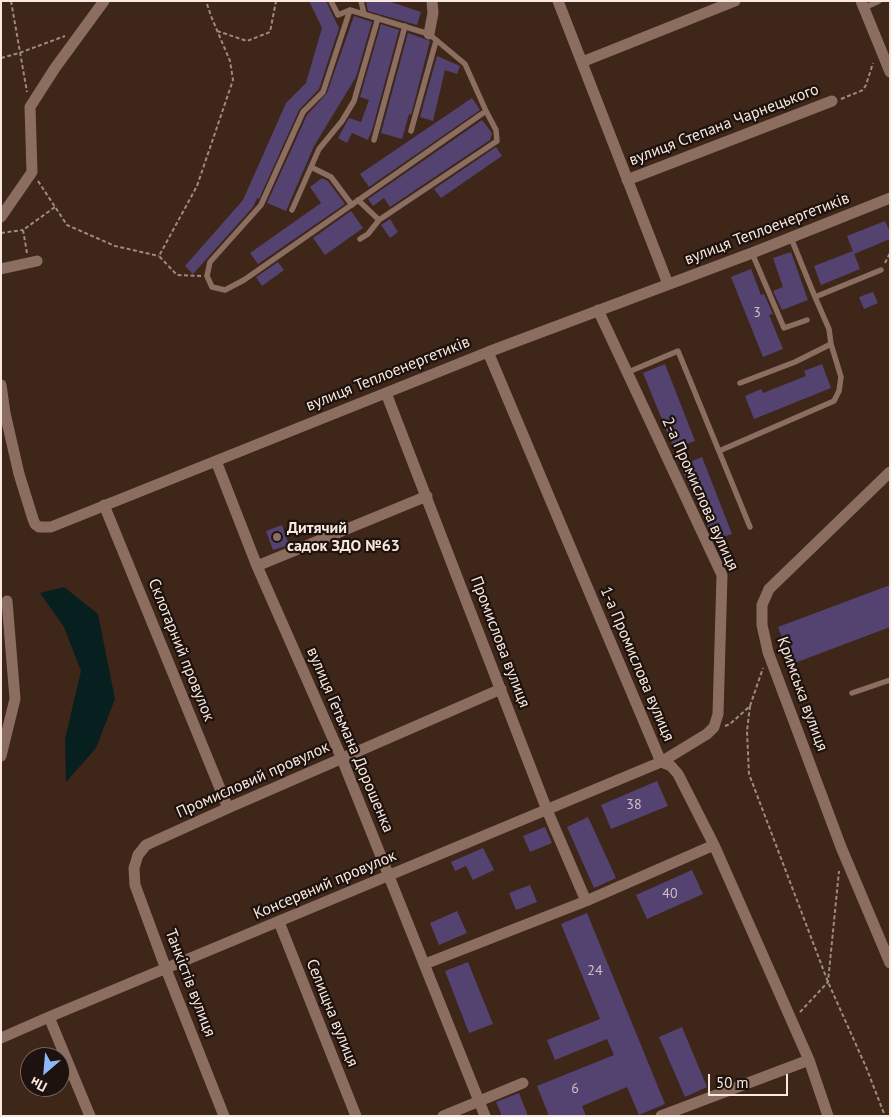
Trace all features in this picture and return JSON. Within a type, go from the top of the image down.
[{"type":"street","points":[[1,217],[32,172],[30,107],[55,68],[104,1]]},
{"type":"street","points":[[432,1],[433,38]]},
{"type":"street","points":[[558,1],[668,284]]},
{"type":"street","points":[[582,62],[727,3]]},
{"type":"street","points":[[862,4],[890,72]]},
{"type":"street","name":"вулиця Степана Чарнецького","points":[[627,180],[832,102]]},
{"type":"street","name":"вулиця Теплоенергетиків","points":[[1,385],[5,413],[19,474],[35,524],[39,527],[50,527],[488,352],[752,253],[890,198]]},
{"type":"street","points":[[1,269],[33,262]]},
{"type":"street","name":"2-а Промислова вулиця","points":[[598,310],[722,575],[718,714],[714,727],[707,734]]},
{"type":"street","name":"1-а Промислова вулиця","points":[[488,352],[661,762],[671,766],[678,774],[714,845],[809,1060],[828,1116]]},
{"type":"street","name":"Промислова вулиця","points":[[386,393],[547,810],[586,901]]},
{"type":"street","name":"вулиця Гетьмана Дорошенка","points":[[216,461],[257,566],[342,759],[485,1116]]},
{"type":"street","name":"Кримська вулиця","points":[[890,472],[769,589],[762,605],[762,625],[768,652],[841,847],[890,964]]},
{"type":"street","points":[[257,566],[427,496]]},
{"type":"street","name":"Склотарний провулок","points":[[104,505],[228,808]]},
{"type":"street","points":[[1,756],[15,699],[8,600]]},
{"type":"street","name":"Промисловий провулок","points":[[136,861],[146,845],[501,689]]},
{"type":"street","points":[[661,762],[707,734]]},
{"type":"street","name":"Консервний провулок","points":[[1,1038],[661,762]]},
{"type":"street","points":[[425,964],[586,901],[714,845]]},
{"type":"street","name":"Танкістів вулиця","points":[[136,861],[135,885],[224,1116]]},
{"type":"street","name":"Селищна вулиця","points":[[279,922],[356,1116]]},
{"type":"street","points":[[48,1017],[90,1116]]},
{"type":"street","points":[[661,1116],[676,1113],[809,1060]]},
{"type":"street","points":[[443,1116],[523,1084]]},
{"type":"lane","points":[[331,1],[338,15],[350,10],[405,26],[433,38],[465,64],[496,130],[497,141],[379,220],[368,234],[360,239]]},
{"type":"lane","points":[[361,1],[364,14]]},
{"type":"lane","points":[[862,4],[879,1]]},
{"type":"lane","points":[[350,10],[323,92],[303,112],[261,205],[210,262],[207,276],[212,287],[225,290],[238,283],[486,111]]},
{"type":"lane","points":[[292,210],[319,149],[342,121],[354,101],[378,18]]},
{"type":"lane","points":[[374,140],[405,26]]},
{"type":"lane","points":[[411,131],[433,38]]},
{"type":"lane","points":[[311,167],[331,177],[352,205]]},
{"type":"lane","points":[[358,200],[379,220]]},
{"type":"lane","points":[[719,451],[834,400],[839,391],[841,377],[831,344],[829,329],[814,298],[791,238]]},
{"type":"lane","points":[[752,253],[784,328],[806,320]]},
{"type":"lane","points":[[814,298],[881,270]]},
{"type":"lane","points":[[740,383],[795,362],[831,344]]},
{"type":"lane","points":[[626,373],[678,351],[750,527]]},
{"type":"lane","points":[[852,693],[890,680]]},
{"type":"path","points":[[11,1],[30,107]]},
{"type":"path","points":[[159,256],[197,186],[233,80],[230,61],[206,1]]},
{"type":"path","points":[[217,31],[247,41],[270,32],[276,1]]},
{"type":"path","points":[[1,58],[19,54],[66,36]]},
{"type":"path","points":[[832,102],[863,90],[874,62],[884,58]]},
{"type":"path","points":[[32,172],[66,225],[115,246],[159,256],[177,276],[207,276]]},
{"type":"path","points":[[1,233],[24,230],[55,208]]},
{"type":"path","points":[[24,230],[33,262]]},
{"type":"path","points":[[881,270],[890,253]]},
{"type":"path","points":[[768,652],[750,706],[747,731],[749,774],[828,982],[885,1116]]},
{"type":"path","points":[[707,734],[730,724],[750,706]]},
{"type":"path","points":[[792,1021],[828,982],[840,866]]},
{"type":"water","points":[[64,587],[98,614],[115,699],[96,748],[66,782],[65,739],[81,671],[64,627],[40,593]]},
{"type":"building","points":[[309,1],[326,1],[339,28],[319,89],[299,110],[259,199],[257,198],[253,207],[193,274],[185,266],[243,200],[286,103],[306,83],[322,28]]},
{"type":"building","points":[[366,1],[388,1],[421,12],[417,25],[368,11]]},
{"type":"building","points":[[354,16],[372,22],[356,77],[314,146],[286,211],[267,203],[307,115],[327,93]]},
{"type":"building","points":[[381,24],[399,30],[372,130],[368,140],[352,133],[347,143],[338,138],[349,118],[361,122],[369,100],[360,97]]},
{"type":"building","points":[[408,33],[430,41],[411,115],[409,114],[402,139],[381,133]]},
{"type":"building","points":[[437,56],[460,66],[457,74],[445,70],[433,121],[420,117]]},
{"type":"building","points":[[472,98],[480,110],[369,187],[360,174]]},
{"type":"building","points":[[482,120],[492,133],[490,140],[390,207],[384,198],[373,206],[368,199]]},
{"type":"building","points":[[496,147],[502,156],[441,198],[434,189]]},
{"type":"building","points":[[322,178],[328,181],[345,204],[258,264],[250,253],[321,203],[310,187]]},
{"type":"building","points":[[351,211],[363,228],[325,255],[313,238]]},
{"type":"building","points":[[390,219],[398,232],[390,238],[381,225]]},
{"type":"building","points":[[885,221],[890,232],[890,239],[854,254],[847,236]]},
{"type":"building","points":[[853,251],[860,269],[821,285],[814,266]]},
{"type":"building","points":[[791,252],[808,300],[782,310],[773,291],[783,287],[773,258]]},
{"type":"building","points":[[278,262],[284,270],[262,286],[256,277]]},
{"type":"building","points":[[751,269],[761,295],[764,294],[773,314],[769,315],[783,349],[763,357],[731,277]]},
{"type":"building","points":[[873,292],[878,303],[864,309],[859,297]]},
{"type":"building","points":[[665,364],[695,441],[674,449],[643,373]]},
{"type":"building","points":[[822,364],[831,388],[754,419],[745,396],[761,389],[763,393],[806,376],[804,371]]},
{"type":"building","points":[[702,457],[732,534],[714,540],[680,466]]},
{"type":"building","points":[[282,525],[289,545],[273,550],[266,531]]},
{"type":"building","points":[[890,585],[890,627],[792,664],[778,627]]},
{"type":"building","points":[[657,781],[668,806],[611,829],[601,805]]},
{"type":"building","points":[[588,817],[616,878],[594,888],[567,827]]},
{"type":"building","points":[[545,827],[552,843],[530,852],[523,836]]},
{"type":"building","points":[[483,848],[494,870],[473,880],[466,866],[455,871],[451,862]]},
{"type":"building","points":[[692,870],[703,894],[647,919],[636,895]]},
{"type":"building","points":[[530,885],[537,902],[516,910],[509,893]]},
{"type":"building","points":[[457,911],[467,933],[439,945],[430,923]]},
{"type":"building","points":[[587,913],[665,1104],[639,1115],[627,1087],[582,1106],[586,1116],[549,1116],[537,1086],[614,1055],[607,1039],[555,1060],[547,1040],[600,1019],[561,924]]},
{"type":"building","points":[[468,962],[493,1024],[469,1033],[445,971]]},
{"type":"building","points":[[682,1027],[707,1087],[685,1097],[659,1037]]},
{"type":"building","points":[[519,1093],[528,1116],[502,1116],[496,1102]]},
{"type":"place","name":"Дитячий садок ЗДО №63","points":[[277,537]]}]
